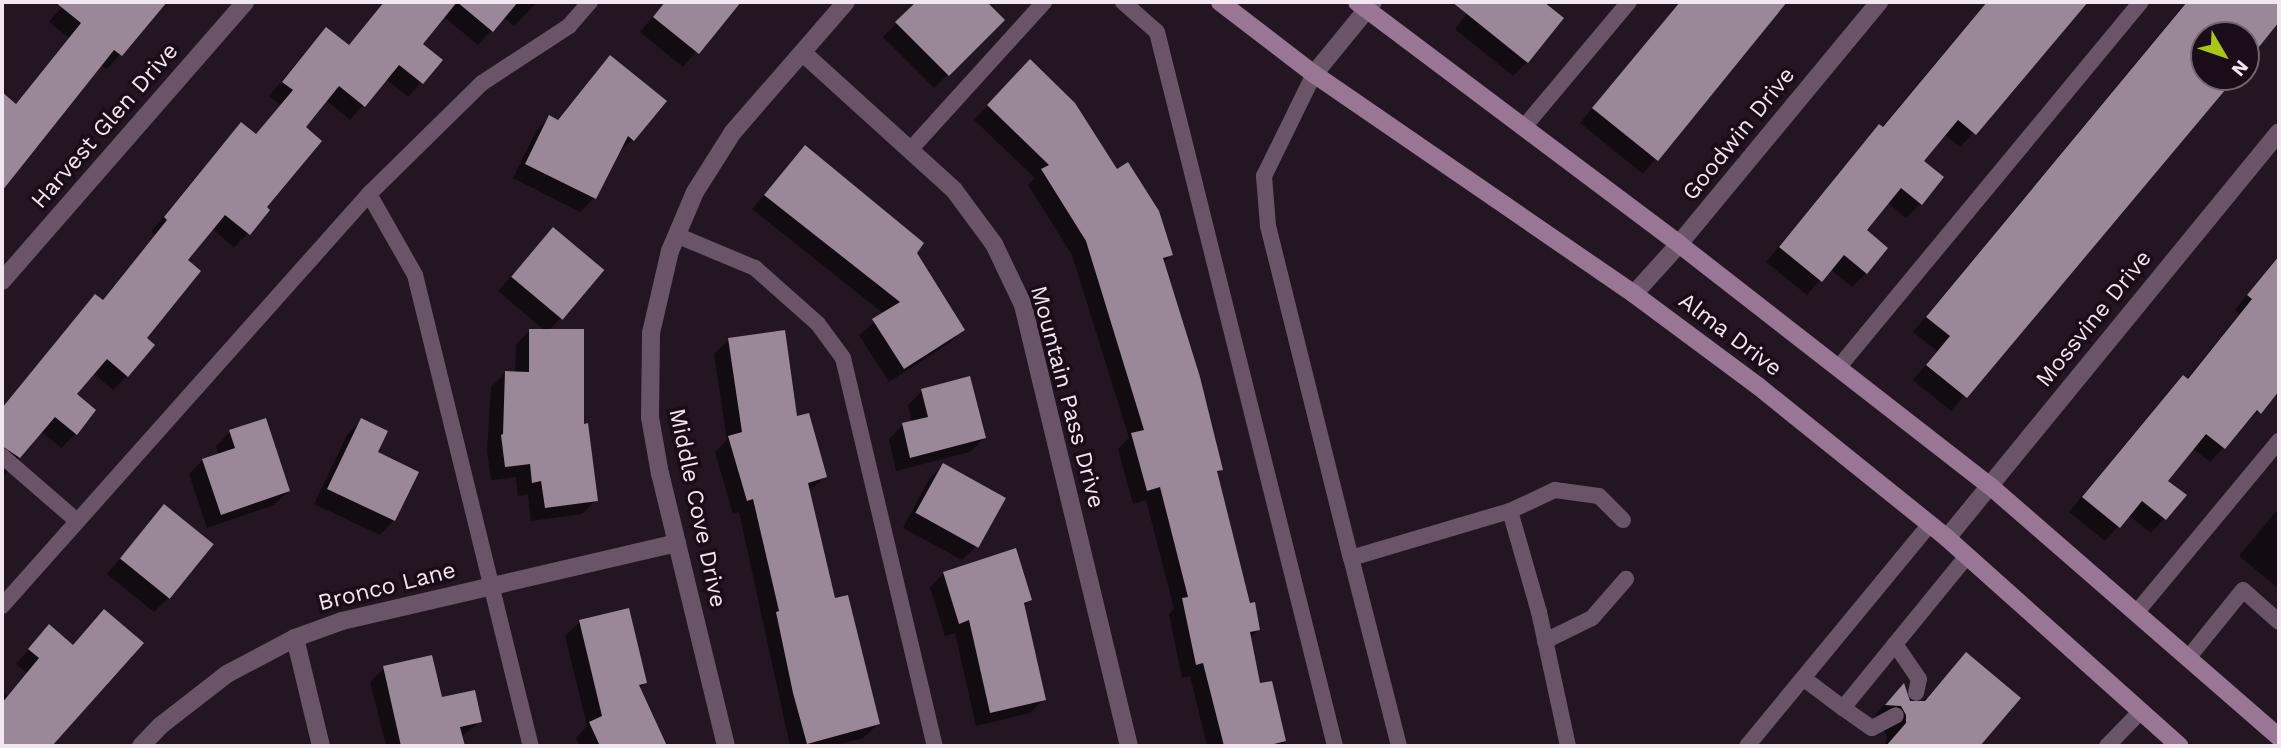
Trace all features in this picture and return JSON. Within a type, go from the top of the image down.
[{"type":"main road","name":"Alma Drive","points":[[1220,2],[1314,74],[1634,294],[1758,386],[1947,538],[2180,746]]},
{"type":"main road","name":"Alma Drive","points":[[1366,4],[1989,485],[2279,737]]},
{"type":"street","name":"Harvest Glen Drive","points":[[2,281],[245,2]]},
{"type":"street","name":"Middle Cove Drive","points":[[726,746],[650,417],[651,333],[670,251],[695,192],[733,132],[846,2]]},
{"type":"street","name":"Goodwin Drive","points":[[1634,294],[1679,244],[1879,2]]},
{"type":"street","points":[[1314,74],[1366,4]]},
{"type":"street","name":"Mountain Pass Drive","points":[[803,53],[954,190],[994,244],[1023,305],[1123,745]]},
{"type":"street","name":"Mossvine Drive","points":[[1947,538],[2279,132]]},
{"type":"street","name":"Bronco Lane","points":[[141,746],[160,726],[227,674],[295,638],[342,621],[677,543]]},
{"type":"street","points":[[295,638],[321,746]]},
{"type":"lane","points":[[2,606],[369,194],[482,83],[569,26],[590,2]]},
{"type":"lane","points":[[910,150],[1044,2]]},
{"type":"lane","points":[[1123,2],[1157,32],[1335,746]]},
{"type":"lane","points":[[1524,127],[1629,2]]},
{"type":"lane","points":[[1838,368],[2141,2]]},
{"type":"lane","points":[[1314,74],[1264,176],[1268,226],[1399,746]]},
{"type":"lane","points":[[369,194],[415,275],[531,746]]},
{"type":"lane","points":[[676,235],[755,268],[818,324],[843,358],[934,746]]},
{"type":"lane","points":[[2136,613],[2279,441]]},
{"type":"lane","points":[[2,456],[77,521]]},
{"type":"lane","points":[[1351,558],[1510,511],[1555,490],[1598,496],[1623,520]]},
{"type":"lane","points":[[1510,511],[1545,641],[1568,746]]},
{"type":"lane","points":[[1747,746],[1930,524]]},
{"type":"lane","points":[[1843,708],[1967,556]]},
{"type":"lane","points":[[1545,641],[1592,618],[1626,579]]},
{"type":"lane","points":[[2188,658],[2243,590],[2279,622]]},
{"type":"lane","points":[[1895,644],[1919,680],[1916,693]]},
{"type":"lane","points":[[1803,678],[1872,729],[1896,715]]},
{"type":"lane","points":[[2107,746],[2141,711]]},
{"type":"building","points":[[55,2],[167,2],[122,56],[114,50],[2,191],[2,92],[16,104],[81,23]]},
{"type":"building","points":[[384,2],[457,2],[423,44],[443,60],[423,84],[399,65],[365,107],[339,86],[306,127],[322,141],[267,207],[270,210],[250,235],[225,215],[188,260],[201,271],[147,338],[155,345],[128,377],[107,359],[77,394],[96,410],[77,435],[55,417],[20,458],[2,446],[2,408],[95,294],[103,300],[167,220],[164,217],[241,122],[256,134],[293,90],[282,82],[326,27],[349,45]]},
{"type":"building","points":[[457,2],[518,2],[493,32]]},
{"type":"building","points":[[665,2],[741,2],[699,54],[653,17]]},
{"type":"building","points":[[916,2],[987,2],[1005,20],[949,76],[895,22]]},
{"type":"building","points":[[1452,2],[1544,2],[1564,18],[1528,63]]},
{"type":"building","points":[[1680,2],[1787,2],[1658,161],[1592,108]]},
{"type":"building","points":[[1987,2],[2088,2],[1976,135],[1958,120],[1924,161],[1944,177],[1922,205],[1901,188],[1867,230],[1888,248],[1867,274],[1844,255],[1822,282],[1779,247],[1879,124],[1883,127]]},
{"type":"building","points":[[2187,2],[2279,2],[2279,22],[2260,46],[2260,21],[2190,21],[2190,91],[2224,91],[1967,398],[1926,365],[1950,336],[1926,317]]},
{"type":"building","points":[[610,55],[667,101],[634,141],[628,136],[596,199],[525,164],[549,115],[558,120]]},
{"type":"building","points":[[1030,59],[1075,103],[1117,169],[1128,162],[1159,211],[1173,255],[1163,258],[1200,377],[1223,470],[1217,471],[1250,603],[1255,602],[1260,630],[1250,632],[1260,683],[1272,681],[1286,741],[1266,746],[1224,746],[1203,663],[1196,665],[1182,598],[1188,597],[1160,487],[1147,491],[1131,433],[1144,430],[1086,241],[1041,169],[1049,165],[987,105]]},
{"type":"building","points":[[805,145],[924,243],[917,253],[965,330],[904,369],[872,319],[900,302],[764,195]]},
{"type":"building","points":[[553,227],[604,270],[563,320],[511,277]]},
{"type":"building","points":[[2279,256],[2279,391],[2261,414],[2257,410],[2225,449],[2206,434],[2168,481],[2187,495],[2166,520],[2142,501],[2120,528],[2082,497],[2183,375],[2188,379],[2252,299],[2247,295]]},
{"type":"building","points":[[529,329],[584,329],[584,424],[588,423],[598,501],[545,508],[541,481],[532,483],[530,464],[505,467],[501,435],[505,371],[529,372]]},
{"type":"building","points":[[785,330],[797,416],[809,413],[827,477],[808,483],[835,598],[848,595],[880,724],[807,744],[793,693],[776,612],[779,611],[753,499],[747,501],[728,436],[742,432],[728,338]]},
{"type":"building","points":[[970,376],[986,438],[910,458],[902,423],[928,417],[921,389]]},
{"type":"building","points":[[266,418],[290,491],[221,515],[202,459],[235,448],[229,430]]},
{"type":"building","points":[[361,418],[388,431],[378,452],[419,472],[395,521],[327,489]]},
{"type":"building","points":[[943,463],[1006,498],[978,548],[915,513]]},
{"type":"building","points":[[164,504],[214,544],[170,599],[120,558]]},
{"type":"building","points":[[1016,548],[1032,600],[1024,603],[1046,700],[990,713],[969,620],[959,624],[943,572]]},
{"type":"building","points":[[629,608],[647,683],[639,685],[667,746],[600,746],[589,722],[602,716],[579,620]]},
{"type":"building","points":[[104,609],[144,643],[52,746],[2,746],[2,703],[39,658],[28,649],[49,624],[73,645]]},
{"type":"building","points":[[1966,652],[2021,698],[1980,746],[1886,746],[1906,723],[1906,715],[1901,706],[1885,705],[1904,683],[1910,701],[1925,701]]},
{"type":"building","points":[[432,655],[442,697],[475,690],[482,722],[460,727],[465,746],[401,746],[383,666]]}]
